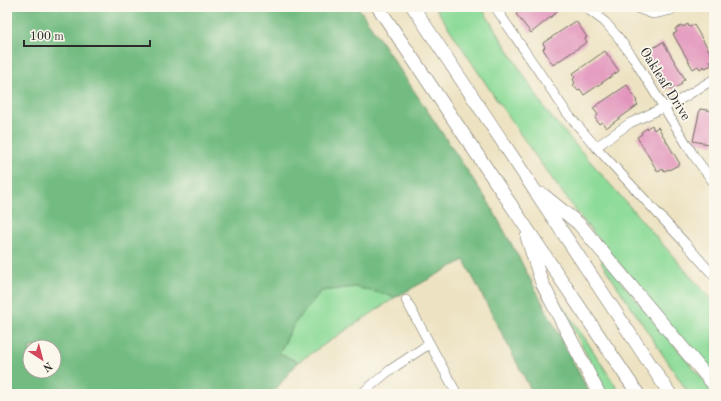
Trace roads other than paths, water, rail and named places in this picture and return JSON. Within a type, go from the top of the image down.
[{"type":"highway","points":[[378,7],[638,394]]},
{"type":"highway","points":[[413,7],[670,394]]},
{"type":"highway","points":[[531,185],[579,224],[714,385]]},
{"type":"highway","points":[[521,220],[542,283],[599,394]]},
{"type":"street","points":[[495,7],[567,113],[596,147],[714,276]]},
{"type":"street","name":"Oakleaf Drive","points":[[585,7],[605,22],[632,56],[694,156],[714,183]]},
{"type":"street","points":[[595,14],[605,7]]},
{"type":"street","points":[[634,7],[654,14],[671,10],[674,7]]},
{"type":"street","points":[[596,147],[630,123],[678,101],[714,79]]},
{"type":"street","points":[[406,300],[457,394]]},
{"type":"street","points":[[360,394],[390,370],[430,344]]}]
